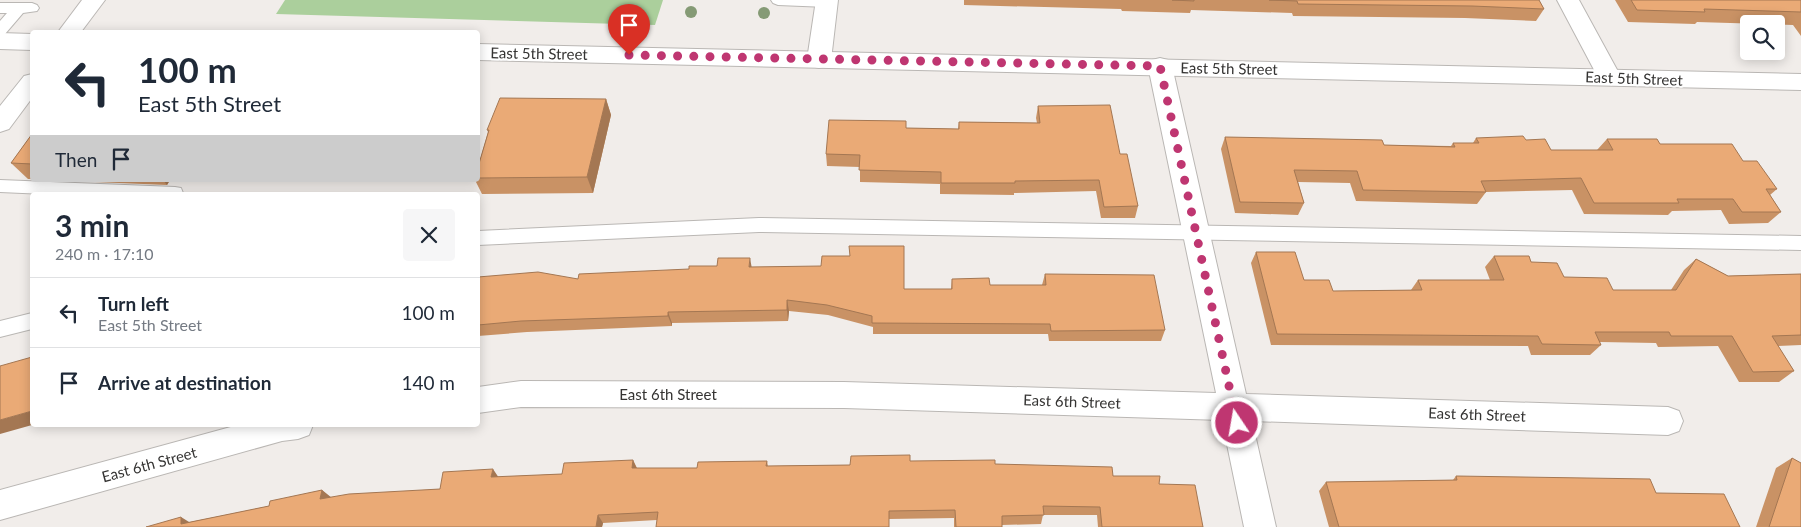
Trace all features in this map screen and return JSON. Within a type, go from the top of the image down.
[{"type":"street","points":[[72,30],[94,0]]},
{"type":"street","points":[[1568,0],[1609,77]]},
{"type":"street","points":[[819,60],[827,1]]},
{"type":"street","points":[[0,42],[30,42]]},
{"type":"street","name":"East 5th Street","points":[[480,52],[1801,82]]},
{"type":"street","points":[[1160,66],[1260,527]]},
{"type":"street","points":[[0,123],[30,85]]},
{"type":"street","name":"East 6th Street","points":[[480,400],[521,394],[844,394],[1668,421]]},
{"type":"street","name":"East 6th Street","points":[[0,505],[282,427]]},
{"type":"lane","points":[[778,0],[827,1]]},
{"type":"lane","points":[[0,8],[25,8],[0,31]]},
{"type":"lane","points":[[0,186],[150,192]]},
{"type":"lane","points":[[480,238],[759,225],[1801,243]]},
{"type":"lane","points":[[0,329],[30,322]]},
{"type":"green space","points":[[285,0],[663,0],[655,25],[276,14]]},
{"type":"building","points":[[1269,0],[1539,0],[1544,9],[1472,6],[1298,4],[1297,1]]},
{"type":"building","points":[[1631,0],[1801,0],[1801,12],[1704,9],[1705,12],[1637,10]]},
{"type":"building","points":[[500,98],[606,99],[587,177],[480,178],[480,160],[489,130],[487,130]]},
{"type":"building","points":[[1110,105],[1120,154],[1127,154],[1138,206],[1104,207],[1099,180],[941,183],[941,172],[859,170],[860,155],[826,154],[829,120],[906,121],[906,128],[959,129],[959,122],[1040,123],[1038,106]]},
{"type":"building","points":[[1523,136],[1526,140],[1545,139],[1551,150],[1613,150],[1607,139],[1657,139],[1660,144],[1732,144],[1743,161],[1757,161],[1777,189],[1766,189],[1781,212],[1742,212],[1733,199],[1677,199],[1679,203],[1594,203],[1581,178],[1481,181],[1486,192],[1363,190],[1357,171],[1294,170],[1304,203],[1240,202],[1225,137],[1382,140],[1384,145],[1455,147],[1453,143],[1479,143],[1476,138]]},
{"type":"building","points":[[30,137],[30,164],[11,163]]},
{"type":"building","points":[[849,246],[904,246],[904,289],[952,289],[952,279],[989,278],[990,285],[1046,285],[1045,274],[1154,275],[1165,330],[1051,331],[1050,324],[872,323],[872,316],[827,305],[787,300],[787,310],[668,312],[668,316],[521,321],[480,325],[480,277],[538,272],[578,279],[579,274],[689,269],[689,266],[717,266],[718,258],[750,258],[749,267],[821,266],[822,256],[850,256]]},
{"type":"building","points":[[1256,252],[1295,252],[1304,280],[1329,280],[1333,291],[1422,290],[1418,280],[1504,280],[1494,256],[1529,256],[1531,262],[1557,263],[1564,277],[1607,278],[1613,290],[1676,290],[1696,259],[1728,276],[1801,274],[1801,335],[1772,336],[1794,371],[1753,372],[1732,336],[1671,336],[1669,332],[1595,332],[1601,345],[1542,344],[1538,336],[1277,334]]},
{"type":"building","points":[[30,358],[30,412],[0,420],[0,366]]},
{"type":"building","points":[[910,455],[910,461],[995,460],[995,464],[1112,467],[1113,476],[1160,476],[1159,484],[1195,485],[1203,527],[1102,527],[1100,507],[1043,506],[1044,515],[1002,516],[1002,527],[956,527],[955,510],[889,511],[889,527],[656,527],[658,512],[598,515],[596,527],[146,527],[181,517],[181,524],[269,506],[270,501],[322,490],[320,499],[349,494],[440,489],[443,472],[493,469],[491,477],[562,474],[564,463],[633,460],[632,468],[697,468],[698,462],[767,461],[766,466],[850,465],[851,456]]},
{"type":"building","points":[[1792,458],[1801,463],[1801,527],[1769,527]]},
{"type":"building","points":[[1456,476],[1650,479],[1656,493],[1724,494],[1740,527],[1339,527],[1326,482],[1457,480]]},
{"type":"route","points":[[629,55],[1160,66],[1237,423]]}]
